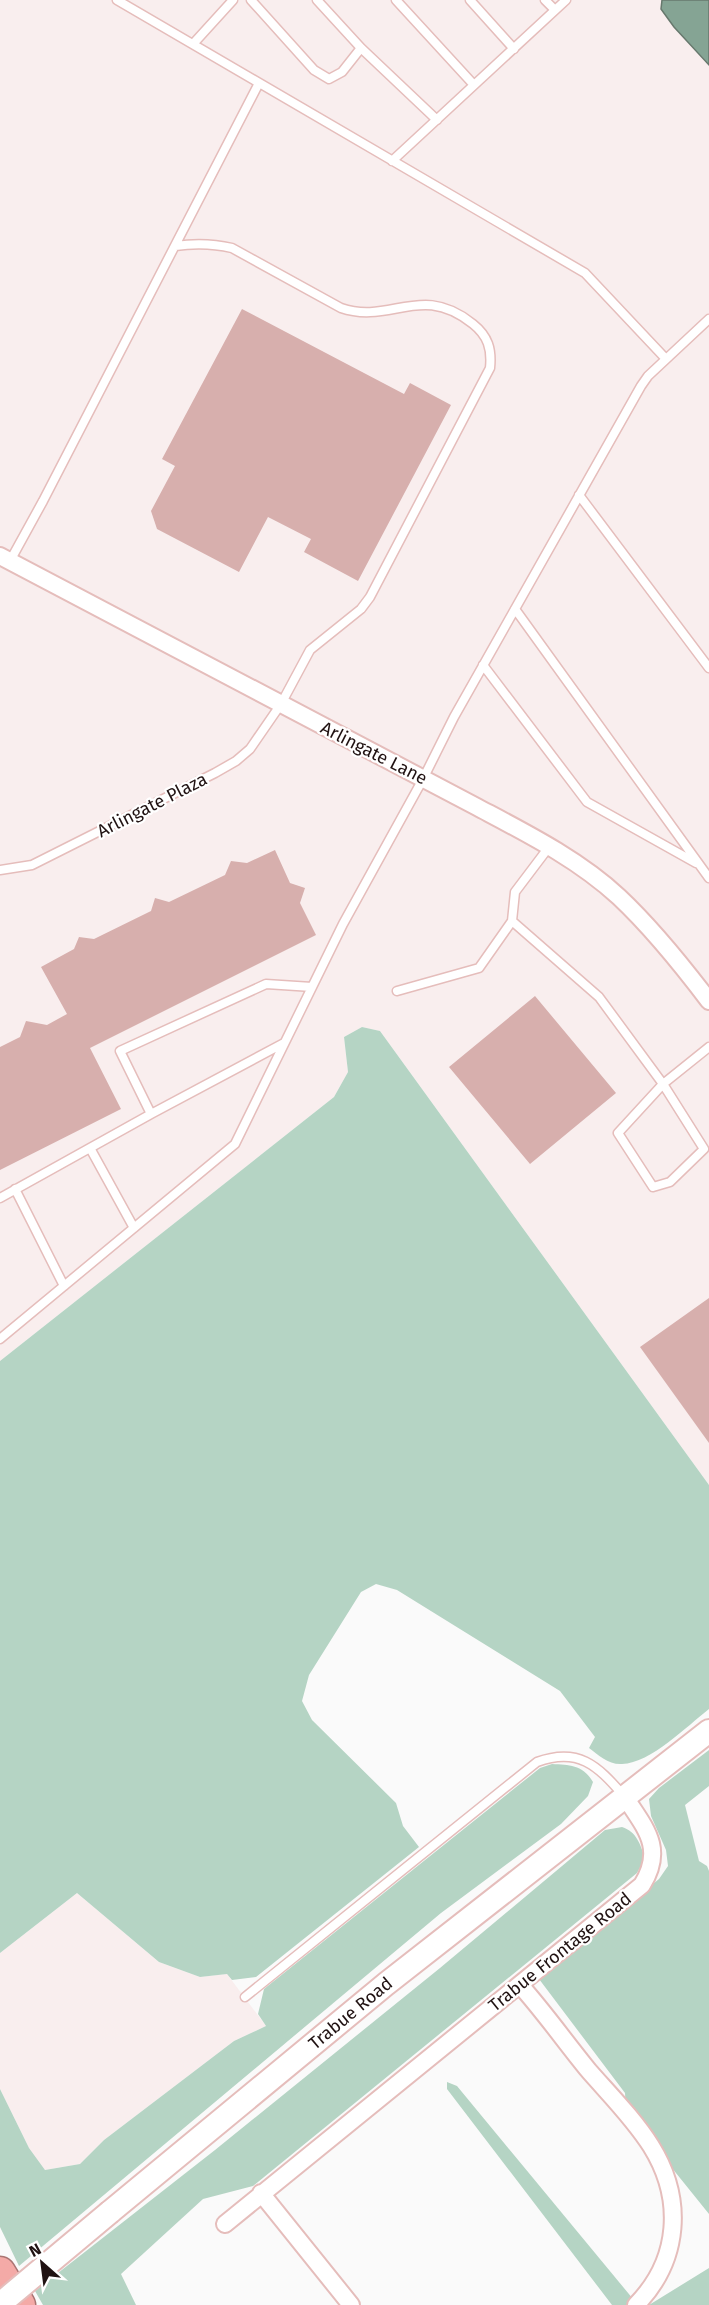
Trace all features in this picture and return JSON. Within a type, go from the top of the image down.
[{"type":"highway","points":[[0,2272],[20,2305]]},
{"type":"main road","name":"Trabue Road","points":[[0,2304],[377,1992],[709,1731]]},
{"type":"street","name":"Arlingate Lane","points":[[5,559],[549,847],[584,869],[618,896],[656,934],[709,1001]]},
{"type":"street","name":"Trabue Frontage Road","points":[[225,2224],[633,1894],[648,1875],[653,1864],[648,1832],[625,1797]]},
{"type":"street","points":[[520,1985],[651,2146],[670,2189],[674,2214],[671,2247],[647,2294],[636,2305]]},
{"type":"street","points":[[261,2193],[351,2305]]},
{"type":"lane","points":[[117,0],[585,273],[666,359]]},
{"type":"lane","points":[[193,44],[233,0]]},
{"type":"lane","points":[[250,0],[314,70],[329,79],[342,72],[361,48]]},
{"type":"lane","points":[[317,0],[361,48],[437,120]]},
{"type":"lane","points":[[396,0],[474,86]]},
{"type":"lane","points":[[470,0],[514,49]]},
{"type":"lane","points":[[545,0],[555,10]]},
{"type":"lane","points":[[392,161],[566,0]]},
{"type":"lane","points":[[5,559],[43,501],[259,83]]},
{"type":"lane","name":"Arlingate Plaza","points":[[0,870],[32,866],[215,773],[236,761],[250,749],[280,704],[310,650],[362,609],[370,597],[490,368],[492,355],[489,343],[482,332],[452,310],[431,304],[416,304],[371,313],[353,312],[341,308],[232,249],[197,243],[175,246]]},
{"type":"lane","points":[[1,1337],[235,1144],[343,924],[483,665],[640,386],[709,319]]},
{"type":"lane","points":[[579,495],[709,668]]},
{"type":"lane","points":[[515,609],[709,878]]},
{"type":"lane","points":[[483,665],[587,802],[698,864]]},
{"type":"lane","points":[[397,991],[479,968],[512,921],[515,892],[549,847]]},
{"type":"lane","points":[[512,921],[599,998],[663,1084],[704,1149],[670,1182],[653,1187],[618,1133],[663,1084],[709,1047]]},
{"type":"lane","points":[[151,1114],[120,1051],[266,984],[312,987]]},
{"type":"lane","points":[[0,1198],[284,1043]]},
{"type":"lane","points":[[90,1148],[134,1228]]},
{"type":"lane","points":[[15,1189],[64,1286]]},
{"type":"lane","name":"Trabue Frontage Road","points":[[246,1997],[537,1761],[554,1755],[575,1756],[606,1774],[625,1797]]},
{"type":"shaded area","points":[[0,0],[709,0],[709,1485],[380,1031],[362,1027],[344,1037],[348,1072],[334,1097],[0,1361]]},
{"type":"shaded area","points":[[662,0],[709,0],[709,65],[674,27],[661,9]]},
{"type":"shaded area","points":[[362,1027],[380,1031],[709,1485],[709,1709],[656,1751],[633,1762],[613,1763],[589,1748],[595,1737],[560,1691],[397,1590],[376,1584],[361,1592],[309,1675],[302,1701],[312,1720],[396,1803],[403,1826],[419,1847],[256,1977],[232,1980],[227,1974],[200,1977],[159,1962],[77,1893],[0,1953],[0,1361],[334,1097],[348,1072],[344,1037]]},
{"type":"shaded area","points":[[709,1750],[709,1786],[685,1805],[699,1861],[707,1866],[709,1871],[709,2214],[626,2111],[625,2093],[539,1979],[659,1879],[668,1866],[666,1850],[651,1816],[649,1799],[659,1788]]},
{"type":"shaded area","points":[[552,1764],[580,1769],[593,1782],[588,1796],[561,1824],[441,1913],[19,2266],[0,2227],[0,2089],[29,2148],[45,2170],[80,2164],[104,2140],[234,2041],[266,2026],[258,2014],[264,1989],[540,1768]]},
{"type":"shaded area","points":[[622,1827],[635,1835],[645,1858],[637,1873],[253,2186],[203,2199],[121,2274],[136,2305],[43,2305],[35,2291],[215,2150],[440,1968],[605,1830]]},
{"type":"shaded area","points":[[77,1893],[159,1962],[200,1977],[227,1974],[266,2026],[234,2041],[104,2140],[80,2164],[45,2170],[29,2148],[0,2089],[0,1953]]},
{"type":"shaded area","points":[[447,2082],[457,2086],[638,2305],[612,2305],[447,2089]]},
{"type":"shaded area","points":[[709,2268],[709,2305],[649,2305]]},
{"type":"building","points":[[242,309],[404,394],[410,383],[451,405],[358,581],[304,552],[311,539],[268,517],[239,572],[157,529],[151,511],[175,466],[162,459]]},
{"type":"building","points":[[275,850],[290,883],[305,888],[300,903],[316,935],[90,1048],[121,1109],[0,1170],[0,1047],[20,1037],[26,1021],[47,1025],[67,1014],[41,967],[74,949],[79,937],[94,939],[151,911],[155,898],[169,902],[225,875],[231,861],[247,863]]},
{"type":"building","points":[[535,996],[616,1093],[530,1164],[449,1067]]},
{"type":"building","points":[[709,1298],[709,1443],[640,1347]]}]
